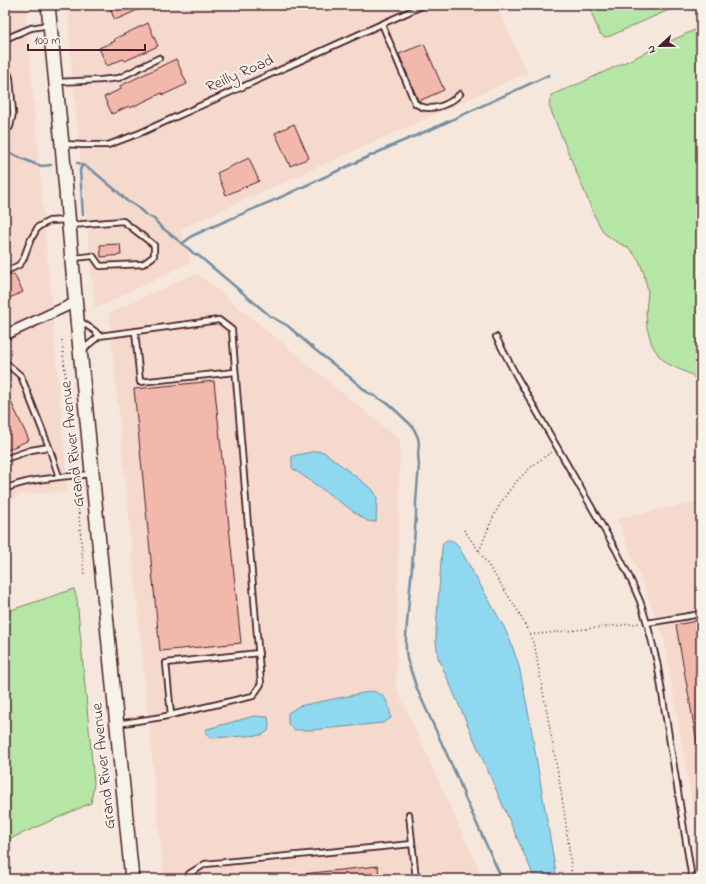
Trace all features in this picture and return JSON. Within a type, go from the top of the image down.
[{"type":"main road","name":"Grand River Avenue","points":[[48,5],[77,320],[132,879]]},
{"type":"street","points":[[5,335],[76,302]]},
{"type":"lane","name":"Reilly Road","points":[[62,144],[108,145],[124,140],[424,5]]},
{"type":"lane","points":[[382,24],[416,103],[420,106],[428,108],[434,107],[454,100],[460,94]]},
{"type":"lane","points":[[5,39],[31,28],[49,25]]},
{"type":"lane","points":[[55,82],[119,78],[159,58]]},
{"type":"lane","points":[[5,65],[10,78],[13,113],[10,128],[5,130]]},
{"type":"lane","points":[[5,94],[11,91]]},
{"type":"lane","points":[[5,272],[19,265],[23,260],[30,240],[38,227],[49,221],[123,221],[154,245],[154,256],[144,264],[100,266],[92,256],[72,258]]},
{"type":"lane","points":[[77,320],[95,331],[99,336]]},
{"type":"lane","points":[[81,354],[87,346],[99,336],[220,320],[232,330],[261,684],[253,696],[171,715],[117,724]]},
{"type":"lane","points":[[134,331],[140,382],[235,372]]},
{"type":"lane","points":[[496,337],[623,563],[640,602],[657,662],[692,879]]},
{"type":"lane","points":[[5,364],[22,376],[49,446],[59,477]]},
{"type":"lane","points":[[5,459],[31,450],[49,446]]},
{"type":"lane","points":[[5,489],[29,481],[93,474]]},
{"type":"lane","points":[[647,623],[701,614]]},
{"type":"lane","points":[[171,715],[166,663],[259,653]]},
{"type":"lane","points":[[409,814],[416,879]]},
{"type":"lane","points":[[189,879],[189,874],[205,864],[412,844]]},
{"type":"path","points":[[62,340],[84,574]]},
{"type":"path","points":[[479,552],[493,518],[511,488],[534,464],[558,448]]},
{"type":"path","points":[[464,530],[518,611],[530,635],[538,665],[559,780],[572,879]]},
{"type":"path","points":[[530,635],[647,623]]},
{"type":"shaded area","points":[[5,5],[25,5],[68,492],[22,494],[5,503]]},
{"type":"shaded area","points":[[68,5],[496,5],[527,73],[180,229],[191,262],[95,309],[70,51]]},
{"type":"shaded area","points":[[197,273],[400,440],[396,687],[483,879],[164,879],[109,313]]},
{"type":"shaded area","points":[[701,501],[701,857],[664,639],[617,518]]},
{"type":"green space","points":[[588,5],[680,5],[605,37],[600,34]]},
{"type":"green space","points":[[701,27],[701,389],[700,385],[692,375],[668,364],[660,357],[652,345],[647,328],[646,312],[648,292],[639,260],[629,248],[615,241],[604,233],[595,217],[549,106],[551,95]]},
{"type":"green space","points":[[74,589],[77,599],[94,783],[91,803],[5,841],[5,612]]},
{"type":"water","points":[[316,451],[324,452],[373,490],[377,497],[376,522],[367,521],[292,468],[292,456]]},
{"type":"water","points":[[447,540],[453,541],[459,547],[504,627],[519,666],[557,879],[535,879],[438,657],[436,629],[442,548],[443,543]]},
{"type":"water","points":[[373,691],[384,696],[389,707],[391,718],[383,723],[312,730],[294,730],[288,724],[288,713],[299,706]]},
{"type":"water","points":[[254,716],[268,717],[268,731],[262,735],[211,738],[206,734],[207,729]]},
{"type":"building","points":[[118,5],[149,5],[115,20],[110,9]]},
{"type":"building","points":[[148,23],[158,46],[125,61],[123,59],[107,66],[99,48]]},
{"type":"building","points":[[424,44],[444,90],[419,101],[399,54]]},
{"type":"building","points":[[176,59],[187,84],[163,95],[162,93],[130,108],[129,106],[112,114],[104,97],[121,89],[120,86]]},
{"type":"building","points":[[294,124],[309,158],[290,166],[275,133]]},
{"type":"building","points":[[249,158],[259,181],[226,195],[217,173]]},
{"type":"building","points":[[120,244],[121,255],[101,257],[100,245]]},
{"type":"building","points":[[14,274],[23,292],[5,300],[5,278]]},
{"type":"building","points":[[214,381],[241,643],[160,651],[134,389]]},
{"type":"building","points":[[5,389],[29,440],[5,451]]},
{"type":"building","points":[[701,620],[701,747],[698,748],[676,625]]},
{"type":"building","points":[[378,866],[379,879],[293,879],[293,875]]},
{"type":"waterway","points":[[182,244],[192,236],[207,229],[279,198],[549,75]]},
{"type":"waterway","points":[[5,157],[12,154],[42,166],[51,165]]},
{"type":"waterway","points":[[77,163],[93,171],[127,201],[154,219],[160,226],[193,253],[199,256],[270,316],[288,326],[367,392],[387,403],[414,429],[419,444],[419,465],[406,636],[407,659],[417,689],[502,879]]},
{"type":"waterway","points":[[82,165],[80,170],[83,215]]}]
